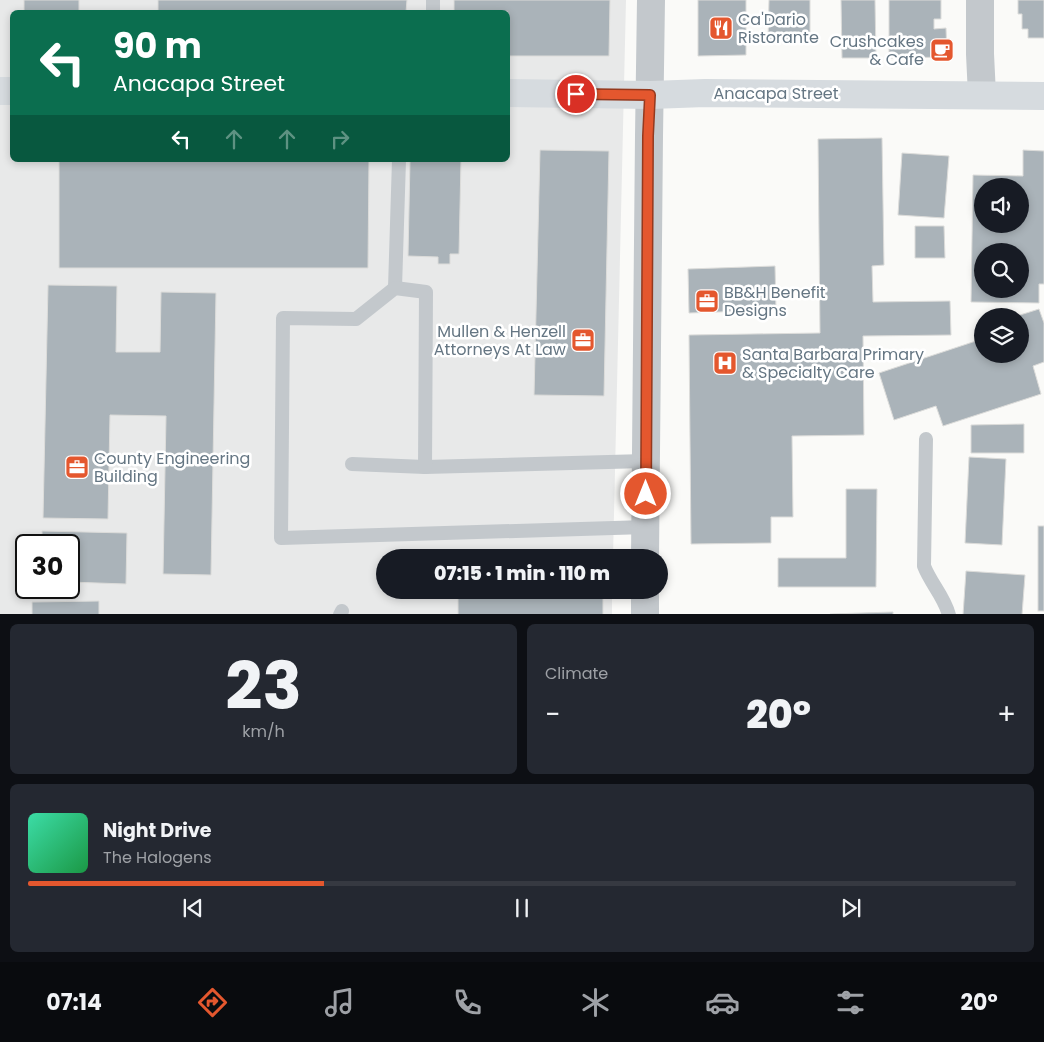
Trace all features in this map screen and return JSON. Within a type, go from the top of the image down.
[{"type":"street","points":[[646,549],[645,461],[651,0]]},
{"type":"street","points":[[980,0],[982,95]]},
{"type":"street","name":"Anacapa Street","points":[[510,94],[650,95],[705,93],[1044,96]]},
{"type":"street","points":[[645,599],[645,614]]},
{"type":"lane","points":[[395,288],[399,162]]},
{"type":"lane","points":[[424,467],[426,292],[395,288],[356,320],[283,318],[281,538],[646,527]]},
{"type":"lane","points":[[926,439],[924,566],[929,578],[944,598],[949,614]]},
{"type":"lane","points":[[352,464],[424,467],[645,461]]},
{"type":"shaded area","points":[[0,0],[626,0],[613,549],[376,549],[376,599],[612,599],[612,614],[0,614]]},
{"type":"building","points":[[24,0],[79,0],[79,10],[24,10]]},
{"type":"building","points":[[158,0],[407,0],[406,10],[158,10]]},
{"type":"building","points":[[454,0],[610,0],[609,56],[510,56],[510,10],[454,10]]},
{"type":"building","points":[[698,0],[746,0],[746,55],[698,56]]},
{"type":"building","points":[[769,0],[810,0],[810,41],[768,40]]},
{"type":"building","points":[[841,0],[875,0],[876,58],[842,58]]},
{"type":"building","points":[[889,0],[941,0],[941,19],[934,19],[934,29],[946,28],[947,57],[889,58]]},
{"type":"building","points":[[1018,0],[1044,0],[1044,38],[1028,38],[1028,29],[1022,29],[1022,14],[1018,14]]},
{"type":"building","points":[[882,138],[884,265],[872,266],[873,302],[950,301],[951,335],[863,336],[864,435],[792,436],[793,517],[771,517],[771,543],[691,544],[689,335],[820,333],[818,139]]},
{"type":"building","points":[[540,150],[609,151],[604,396],[534,395]]},
{"type":"building","points":[[1023,150],[1044,151],[1044,284],[1039,284],[1039,303],[971,302],[973,175],[1023,176]]},
{"type":"building","points":[[902,153],[949,156],[944,218],[898,215]]},
{"type":"building","points":[[59,162],[369,162],[368,268],[59,268]]},
{"type":"building","points":[[410,162],[461,162],[459,254],[450,254],[450,264],[438,264],[438,257],[408,256]]},
{"type":"building","points":[[915,226],[944,226],[945,258],[915,258]]},
{"type":"building","points":[[775,266],[776,310],[689,313],[688,269]]},
{"type":"building","name":"County Engineering Building","points":[[48,285],[117,286],[116,352],[160,352],[161,292],[216,293],[211,575],[163,574],[166,416],[110,415],[108,519],[43,518]]},
{"type":"building","points":[[1039,309],[1044,323],[1044,362],[1033,366],[1041,394],[943,426],[936,406],[894,420],[879,373],[974,342],[974,363],[1029,363],[1029,312]]},
{"type":"building","points":[[1024,424],[1024,453],[971,453],[971,425]]},
{"type":"building","points":[[969,457],[1006,459],[1002,545],[965,543]]},
{"type":"building","points":[[846,489],[877,489],[876,587],[778,587],[778,558],[846,558]]},
{"type":"building","points":[[1038,526],[1044,526],[1044,611],[1038,611]]},
{"type":"building","points":[[42,531],[127,533],[126,584],[80,582],[80,534],[42,534]]},
{"type":"building","points":[[966,571],[1025,575],[1022,614],[963,614]]},
{"type":"building","points":[[458,599],[603,599],[603,614],[458,614]]},
{"type":"building","points":[[99,601],[99,614],[32,614],[32,602]]},
{"type":"building","points":[[893,612],[893,614],[830,614]]},
{"type":"place","name":"Ca'Dario Ristorante","points":[[721,28]]},
{"type":"place","name":"Crushcakes & Cafe","points":[[942,50]]},
{"type":"place","name":"BB&H Benefit Designs","points":[[707,301]]},
{"type":"place","name":"Mullen & Henzell Attorneys At Law","points":[[583,340]]},
{"type":"place","name":"Santa Barbara Primary & Specialty Care","points":[[725,363]]},
{"type":"place","name":"County Engineering Building","points":[[77,467]]},
{"type":"route","points":[[576,94],[650,95],[648,136],[646,494]]}]
